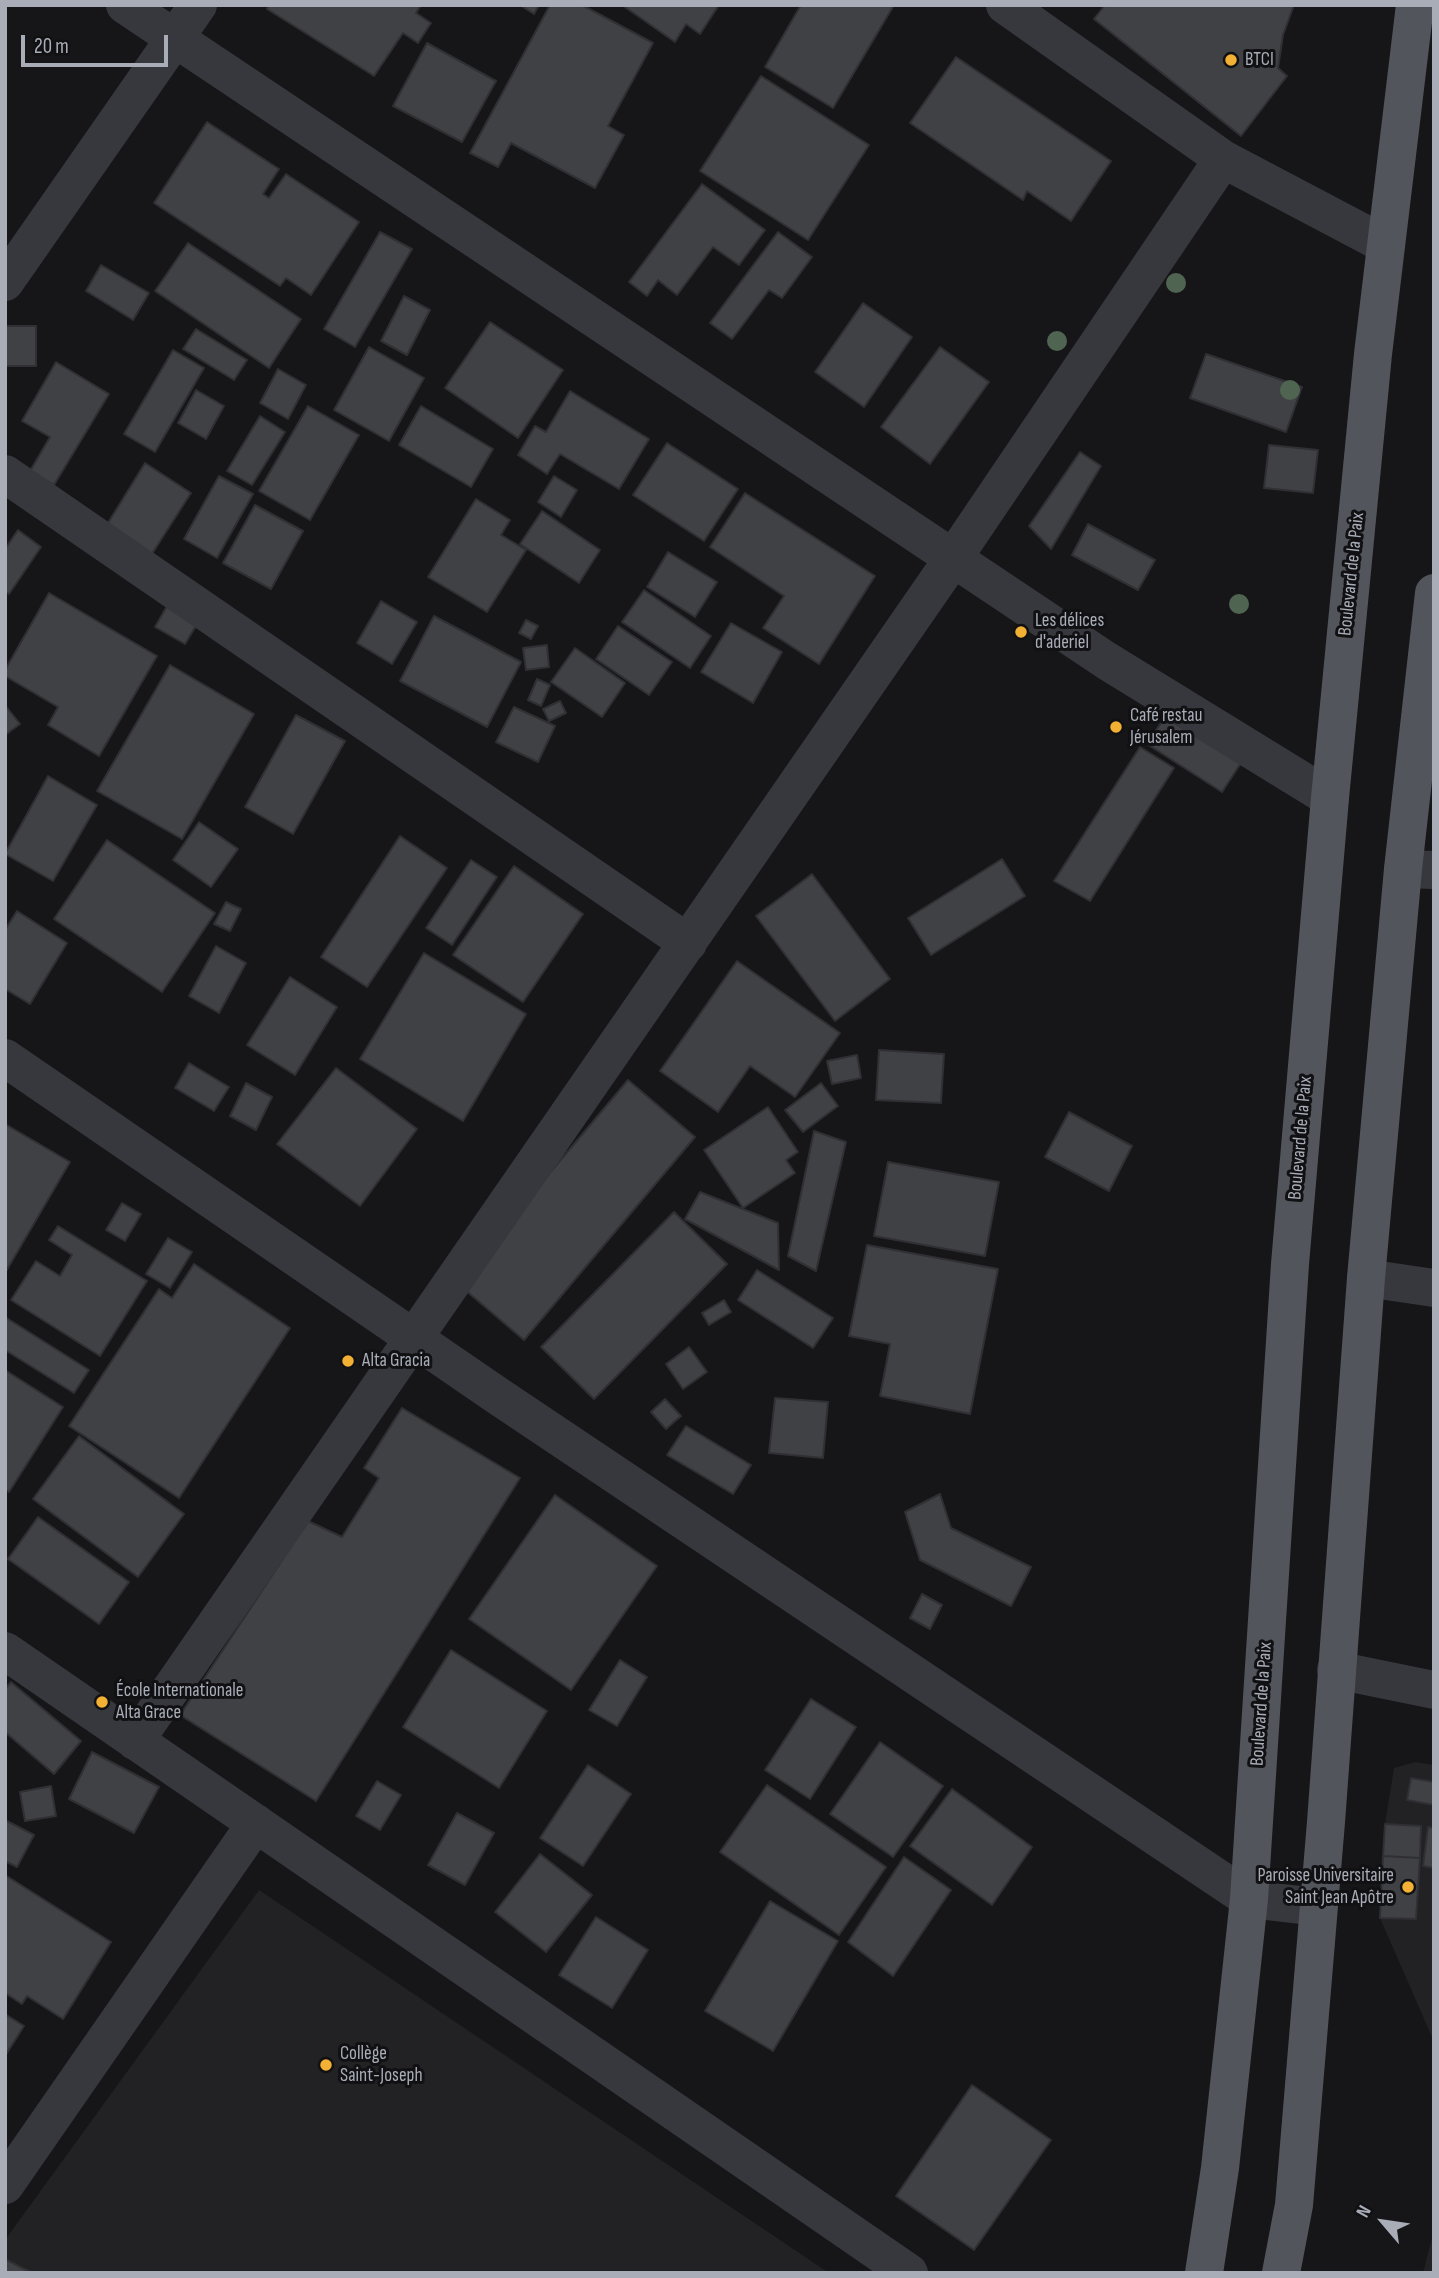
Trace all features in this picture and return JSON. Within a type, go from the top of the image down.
[{"type":"main road","name":"Boulevard de la Paix","points":[[1205,2273],[1220,2168],[1250,1899],[1290,1264],[1330,798],[1373,354],[1415,5]]},
{"type":"main road","points":[[1281,2273],[1294,2206],[1326,1822],[1366,1278],[1418,869],[1434,593]]},
{"type":"street","points":[[125,5],[1107,661],[1330,798]]},
{"type":"street","points":[[5,282],[198,5]]},
{"type":"street","points":[[1005,5],[1223,159],[1387,245]]},
{"type":"street","points":[[135,1741],[954,557],[1223,159]]},
{"type":"street","points":[[5,474],[688,943]]},
{"type":"street","points":[[5,1058],[413,1338],[1250,1899],[1317,1907]]},
{"type":"street","points":[[1366,1278],[1434,1288]]},
{"type":"street","points":[[5,1651],[909,2273]]},
{"type":"street","points":[[1336,1670],[1434,1690]]},
{"type":"street","points":[[5,2185],[256,1824]]},
{"type":"shaded area","name":"Paroisse Universitaire Saint Jean Apôtre","points":[[1415,1762],[1434,1765],[1434,2055],[1432,2037],[1380,1918],[1385,1824],[1394,1768]]},
{"type":"shaded area","name":"Collège Saint-Joseph","points":[[259,1890],[829,2273],[5,2273],[5,2240]]},
{"type":"shaded area","points":[[1434,2230],[1434,2273],[1423,2273]]},
{"type":"building","points":[[269,5],[421,5],[416,13],[431,23],[418,43],[403,33],[374,76],[267,9]]},
{"type":"building","points":[[520,5],[539,5],[534,14]]},
{"type":"building","points":[[550,5],[582,5],[653,43],[608,126],[624,135],[595,188],[511,143],[498,167],[470,153]]},
{"type":"building","points":[[622,5],[719,5],[700,34],[686,24],[675,42]]},
{"type":"building","points":[[801,5],[894,5],[833,108],[765,67]]},
{"type":"building","points":[[1105,5],[1294,5],[1283,35],[1278,68],[1287,76],[1241,136],[1094,19]]},
{"type":"building","points":[[427,43],[496,81],[462,142],[393,106]]},
{"type":"building","points":[[956,57],[1111,161],[1071,221],[1027,191],[1023,200],[910,123]]},
{"type":"building","points":[[761,76],[869,145],[808,240],[700,171]]},
{"type":"building","points":[[207,122],[279,169],[263,194],[269,198],[286,174],[359,222],[311,295],[286,278],[280,286],[154,203]]},
{"type":"building","points":[[702,184],[765,230],[739,265],[713,247],[677,295],[658,280],[647,296],[629,282]]},
{"type":"building","points":[[380,232],[412,249],[355,347],[324,329]]},
{"type":"building","points":[[778,232],[812,257],[782,298],[769,290],[732,339],[710,323]]},
{"type":"building","points":[[188,243],[301,319],[269,368],[155,291]]},
{"type":"building","points":[[101,265],[149,293],[133,320],[86,291]]},
{"type":"building","points":[[404,296],[430,310],[407,355],[381,341]]},
{"type":"building","points":[[863,303],[912,337],[864,407],[815,372]]},
{"type":"building","points":[[490,322],[563,370],[518,438],[445,388]]},
{"type":"building","points":[[5,326],[36,326],[36,366],[5,366]]},
{"type":"building","points":[[196,329],[247,360],[234,380],[183,349]]},
{"type":"building","points":[[369,347],[424,378],[389,441],[334,410]]},
{"type":"building","points":[[940,347],[989,382],[930,464],[881,427]]},
{"type":"building","points":[[173,350],[204,368],[155,452],[124,434]]},
{"type":"building","points":[[1206,354],[1302,387],[1286,432],[1190,398]]},
{"type":"building","points":[[56,362],[109,394],[54,485],[30,471],[50,437],[22,421]]},
{"type":"building","points":[[278,369],[306,385],[288,419],[260,403]]},
{"type":"building","points":[[196,390],[224,406],[206,439],[178,423]]},
{"type":"building","points":[[570,391],[649,439],[619,489],[560,454],[547,474],[518,455],[535,426],[546,432]]},
{"type":"building","points":[[308,406],[359,435],[310,520],[259,491]]},
{"type":"building","points":[[421,406],[493,449],[471,487],[399,445]]},
{"type":"building","points":[[260,416],[285,432],[252,485],[227,471]]},
{"type":"building","points":[[667,443],[738,489],[704,541],[633,495]]},
{"type":"building","points":[[1269,445],[1318,450],[1313,493],[1264,488]]},
{"type":"building","points":[[1080,452],[1101,466],[1051,549],[1029,526]]},
{"type":"building","points":[[145,463],[191,493],[148,560],[103,531]]},
{"type":"building","points":[[219,476],[253,494],[217,558],[184,539]]},
{"type":"building","points":[[554,476],[577,490],[561,517],[538,502]]},
{"type":"building","points":[[745,493],[875,576],[819,664],[763,628],[784,596],[710,547]]},
{"type":"building","points":[[476,499],[510,520],[501,535],[526,550],[487,612],[428,577]]},
{"type":"building","points":[[255,505],[303,531],[271,589],[223,563]]},
{"type":"building","points":[[542,511],[600,550],[579,583],[520,544]]},
{"type":"building","points":[[1088,524],[1155,560],[1138,590],[1072,555]]},
{"type":"building","points":[[18,530],[41,547],[9,594],[5,591],[5,549]]},
{"type":"building","points":[[668,552],[717,582],[695,617],[647,587]]},
{"type":"building","points":[[644,590],[711,636],[690,668],[622,622]]},
{"type":"building","points":[[49,593],[157,656],[99,756],[48,725],[58,707],[5,676],[5,670]]},
{"type":"building","points":[[174,594],[205,611],[185,644],[155,627]]},
{"type":"building","points":[[381,601],[417,622],[392,664],[357,643]]},
{"type":"building","points":[[434,616],[521,662],[487,727],[400,681]]},
{"type":"building","points":[[526,620],[538,626],[531,639],[519,633]]},
{"type":"building","points":[[731,623],[782,652],[753,703],[701,672]]},
{"type":"building","points":[[618,626],[672,662],[649,695],[596,659]]},
{"type":"building","points":[[547,645],[549,667],[526,670],[523,648]]},
{"type":"building","points":[[575,648],[625,683],[602,717],[551,682]]},
{"type":"building","points":[[170,665],[254,714],[182,839],[97,791]]},
{"type":"building","points":[[537,679],[550,685],[541,706],[528,700]]},
{"type":"building","points":[[560,701],[566,713],[549,721],[543,709]]},
{"type":"building","points":[[5,705],[20,724],[5,735]]},
{"type":"building","points":[[514,707],[555,726],[538,762],[496,742]]},
{"type":"building","points":[[296,715],[345,741],[293,834],[245,807]]},
{"type":"building","points":[[1166,715],[1241,763],[1222,792],[1147,744]]},
{"type":"building","points":[[1140,747],[1174,768],[1090,901],[1054,881]]},
{"type":"building","points":[[48,776],[97,805],[53,881],[5,854]]},
{"type":"building","points":[[199,822],[238,849],[211,887],[173,860]]},
{"type":"building","points":[[400,836],[447,868],[367,987],[321,957]]},
{"type":"building","points":[[107,840],[215,913],[162,992],[54,919]]},
{"type":"building","points":[[1002,859],[1025,896],[931,955],[908,918]]},
{"type":"building","points":[[471,860],[497,877],[452,945],[426,928]]},
{"type":"building","points":[[514,866],[583,914],[523,1002],[453,955]]},
{"type":"building","points":[[812,874],[890,979],[835,1021],[756,916]]},
{"type":"building","points":[[226,902],[241,909],[230,931],[214,924]]},
{"type":"building","points":[[17,911],[67,943],[30,1004],[5,989],[5,930]]},
{"type":"building","points":[[216,946],[246,963],[219,1013],[189,996]]},
{"type":"building","points":[[424,953],[526,1014],[463,1121],[360,1059]]},
{"type":"building","points":[[737,961],[840,1033],[795,1097],[750,1066],[718,1112],[660,1071]]},
{"type":"building","points":[[290,977],[337,1007],[295,1075],[247,1045]]},
{"type":"building","points":[[879,1050],[944,1054],[941,1103],[876,1100]]},
{"type":"building","points":[[857,1055],[861,1078],[832,1084],[827,1061]]},
{"type":"building","points":[[189,1063],[229,1087],[214,1111],[175,1088]]},
{"type":"building","points":[[336,1068],[417,1129],[360,1206],[277,1144]]},
{"type":"building","points":[[628,1080],[695,1137],[524,1340],[457,1283]]},
{"type":"building","points":[[246,1083],[272,1097],[256,1130],[230,1116]]},
{"type":"building","points":[[821,1083],[838,1106],[803,1132],[785,1110]]},
{"type":"building","points":[[768,1107],[798,1152],[786,1160],[795,1173],[743,1208],[704,1150]]},
{"type":"building","points":[[1069,1112],[1132,1146],[1109,1191],[1045,1157]]},
{"type":"building","points":[[5,1124],[70,1162],[5,1273]]},
{"type":"building","points":[[814,1131],[846,1142],[816,1271],[788,1256]]},
{"type":"building","points":[[888,1162],[999,1182],[985,1256],[874,1236]]},
{"type":"building","points":[[700,1192],[778,1223],[779,1270],[685,1219]]},
{"type":"building","points":[[122,1203],[141,1214],[125,1241],[106,1230]]},
{"type":"building","points":[[674,1212],[727,1264],[594,1399],[541,1347]]},
{"type":"building","points":[[58,1226],[147,1281],[100,1356],[11,1300],[36,1261],[60,1276],[72,1255],[49,1240]]},
{"type":"building","points":[[168,1238],[192,1252],[170,1288],[146,1274]]},
{"type":"building","points":[[867,1245],[998,1269],[970,1414],[880,1396],[890,1344],[849,1336]]},
{"type":"building","points":[[194,1264],[290,1328],[179,1498],[69,1426],[159,1289],[172,1298]]},
{"type":"building","points":[[757,1270],[833,1318],[813,1348],[738,1300]]},
{"type":"building","points":[[724,1300],[731,1312],[709,1325],[702,1313]]},
{"type":"building","points":[[5,1317],[89,1370],[74,1393],[5,1350]]},
{"type":"building","points":[[689,1347],[707,1372],[683,1389],[666,1364]]},
{"type":"building","points":[[5,1370],[63,1407],[9,1492],[5,1489]]},
{"type":"building","points":[[775,1398],[828,1402],[823,1458],[769,1453]]},
{"type":"building","points":[[665,1399],[681,1416],[666,1429],[651,1412]]},
{"type":"building","points":[[402,1408],[520,1478],[316,1801],[180,1715],[308,1521],[342,1537],[379,1478],[364,1468]]},
{"type":"building","points":[[686,1426],[751,1465],[733,1494],[667,1455]]},
{"type":"building","points":[[79,1436],[184,1514],[138,1577],[33,1499]]},
{"type":"building","points":[[940,1494],[951,1528],[1031,1567],[1011,1606],[920,1560],[905,1512]]},
{"type":"building","points":[[555,1495],[657,1566],[571,1690],[469,1619]]},
{"type":"building","points":[[38,1517],[129,1582],[99,1624],[8,1559]]},
{"type":"building","points":[[922,1594],[942,1605],[930,1629],[910,1618]]},
{"type":"building","points":[[451,1650],[547,1711],[499,1788],[403,1727]]},
{"type":"building","points":[[620,1660],[647,1677],[617,1726],[589,1710]]},
{"type":"building","points":[[11,1682],[81,1741],[54,1774],[5,1732],[5,1689]]},
{"type":"building","points":[[811,1699],[856,1727],[810,1799],[765,1770]]},
{"type":"building","points":[[880,1742],[943,1786],[893,1857],[830,1814]]},
{"type":"building","points":[[92,1752],[159,1787],[134,1833],[69,1799]]},
{"type":"building","points":[[588,1765],[631,1794],[583,1866],[540,1838]]},
{"type":"building","points":[[1411,1778],[1434,1782],[1434,1805],[1407,1800]]},
{"type":"building","points":[[377,1781],[401,1795],[380,1830],[356,1816]]},
{"type":"building","points":[[767,1785],[886,1867],[839,1935],[720,1852]]},
{"type":"building","points":[[51,1786],[56,1816],[25,1821],[20,1792]]},
{"type":"building","points":[[952,1789],[1032,1847],[992,1905],[910,1846]]},
{"type":"building","points":[[457,1813],[494,1833],[465,1885],[428,1865]]},
{"type":"building","points":[[5,1820],[34,1835],[17,1867],[5,1861]]},
{"type":"building","points":[[1385,1824],[1421,1826],[1420,1858],[1383,1856]]},
{"type":"building","points":[[1428,1827],[1434,1828],[1434,1868],[1423,1866]]},
{"type":"building","points":[[540,1854],[592,1895],[546,1952],[495,1912]]},
{"type":"building","points":[[1383,1856],[1420,1858],[1416,1919],[1380,1918]]},
{"type":"building","points":[[904,1857],[951,1890],[893,1976],[848,1942]]},
{"type":"building","points":[[5,1875],[111,1942],[63,2019],[27,1996],[22,2004],[5,1993]]},
{"type":"building","points":[[770,1901],[838,1941],[773,2051],[705,2011]]},
{"type":"building","points":[[596,1917],[648,1950],[612,2008],[559,1975]]},
{"type":"building","points":[[5,2014],[24,2026],[5,2056]]},
{"type":"building","points":[[972,2085],[1051,2140],[974,2250],[896,2196]]},
{"type":"building","points":[[5,2259],[32,2273],[5,2273]]},
{"type":"place","name":"BTCI","points":[[1231,60]]},
{"type":"place","name":"Les délices d'aderiel","points":[[1021,632]]},
{"type":"place","name":"Café restau Jérusalem","points":[[1116,727]]},
{"type":"place","name":"Alta Gracia","points":[[348,1361]]},
{"type":"place","name":"École Internationale Alta Grace","points":[[102,1702]]},
{"type":"place","name":"Paroisse Universitaire Saint Jean Apôtre","points":[[1408,1887]]},
{"type":"place","name":"Collège Saint-Joseph","points":[[326,2065]]}]
